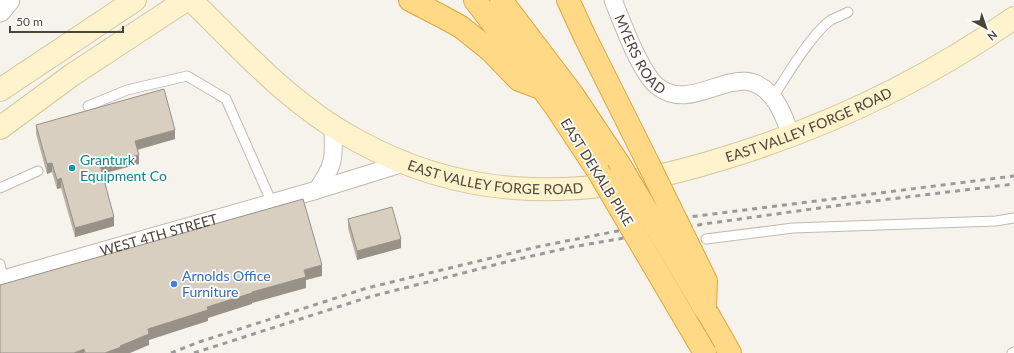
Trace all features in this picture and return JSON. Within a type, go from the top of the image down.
[{"type":"highway","points":[[410,0],[461,27],[491,51],[519,80],[543,89]]},
{"type":"highway","name":"EAST DEKALB PIKE","points":[[475,0],[543,89],[584,148],[705,353]]},
{"type":"highway","name":"EAST DEKALB PIKE","points":[[501,0],[573,95],[621,167],[730,353]]},
{"type":"highway","points":[[568,0],[706,281],[704,309]]},
{"type":"main road","points":[[0,90],[136,0]]},
{"type":"main road","points":[[0,128],[72,75],[186,0]]},
{"type":"main road","name":"EAST VALLEY FORGE ROAD","points":[[191,0],[276,83],[312,112],[355,140],[404,163],[431,173],[484,185],[513,188],[567,189],[597,186],[658,177],[733,156],[791,136],[874,100],[951,59],[1014,18]]},
{"type":"street","points":[[0,11],[9,0]]},
{"type":"street","name":"MYERS ROAD","points":[[613,0],[643,70],[657,86],[666,92],[676,95],[685,95],[694,94],[737,81],[754,83],[763,88],[772,97],[781,111],[791,136]]},
{"type":"street","points":[[317,190],[332,166],[334,156],[333,127]]},
{"type":"street","name":"WEST 4TH STREET","points":[[1,274],[272,203],[404,163]]},
{"type":"lane","points":[[772,97],[818,33],[831,21],[848,12]]},
{"type":"lane","points":[[88,106],[127,90],[187,76],[226,99],[272,203]]},
{"type":"lane","points":[[0,188],[38,170]]},
{"type":"lane","points":[[706,239],[793,228],[996,221],[1014,218]]},
{"type":"building","name":"Granturk Equipment Co","points":[[164,89],[175,130],[135,141],[139,155],[100,165],[114,217],[75,228],[61,178],[57,180],[52,163],[47,164],[36,125]]},
{"type":"building","name":"Arnolds Office Furniture","points":[[303,199],[322,265],[304,270],[306,277],[252,292],[207,307],[208,310],[148,329],[149,334],[105,353],[85,353],[84,349],[74,353],[0,353],[0,285]]},
{"type":"building","points":[[392,207],[401,239],[357,251],[348,219]]},
{"type":"railway","points":[[171,353],[199,342],[367,288],[541,246],[689,217],[1014,176]]},
{"type":"railway","points":[[194,353],[369,297],[514,260],[572,247],[704,224],[841,205],[1014,184]]},
{"type":"place","name":"Granturk Equipment Co","points":[[72,168]]},
{"type":"place","name":"Arnolds Office Furniture","points":[[174,284]]}]
